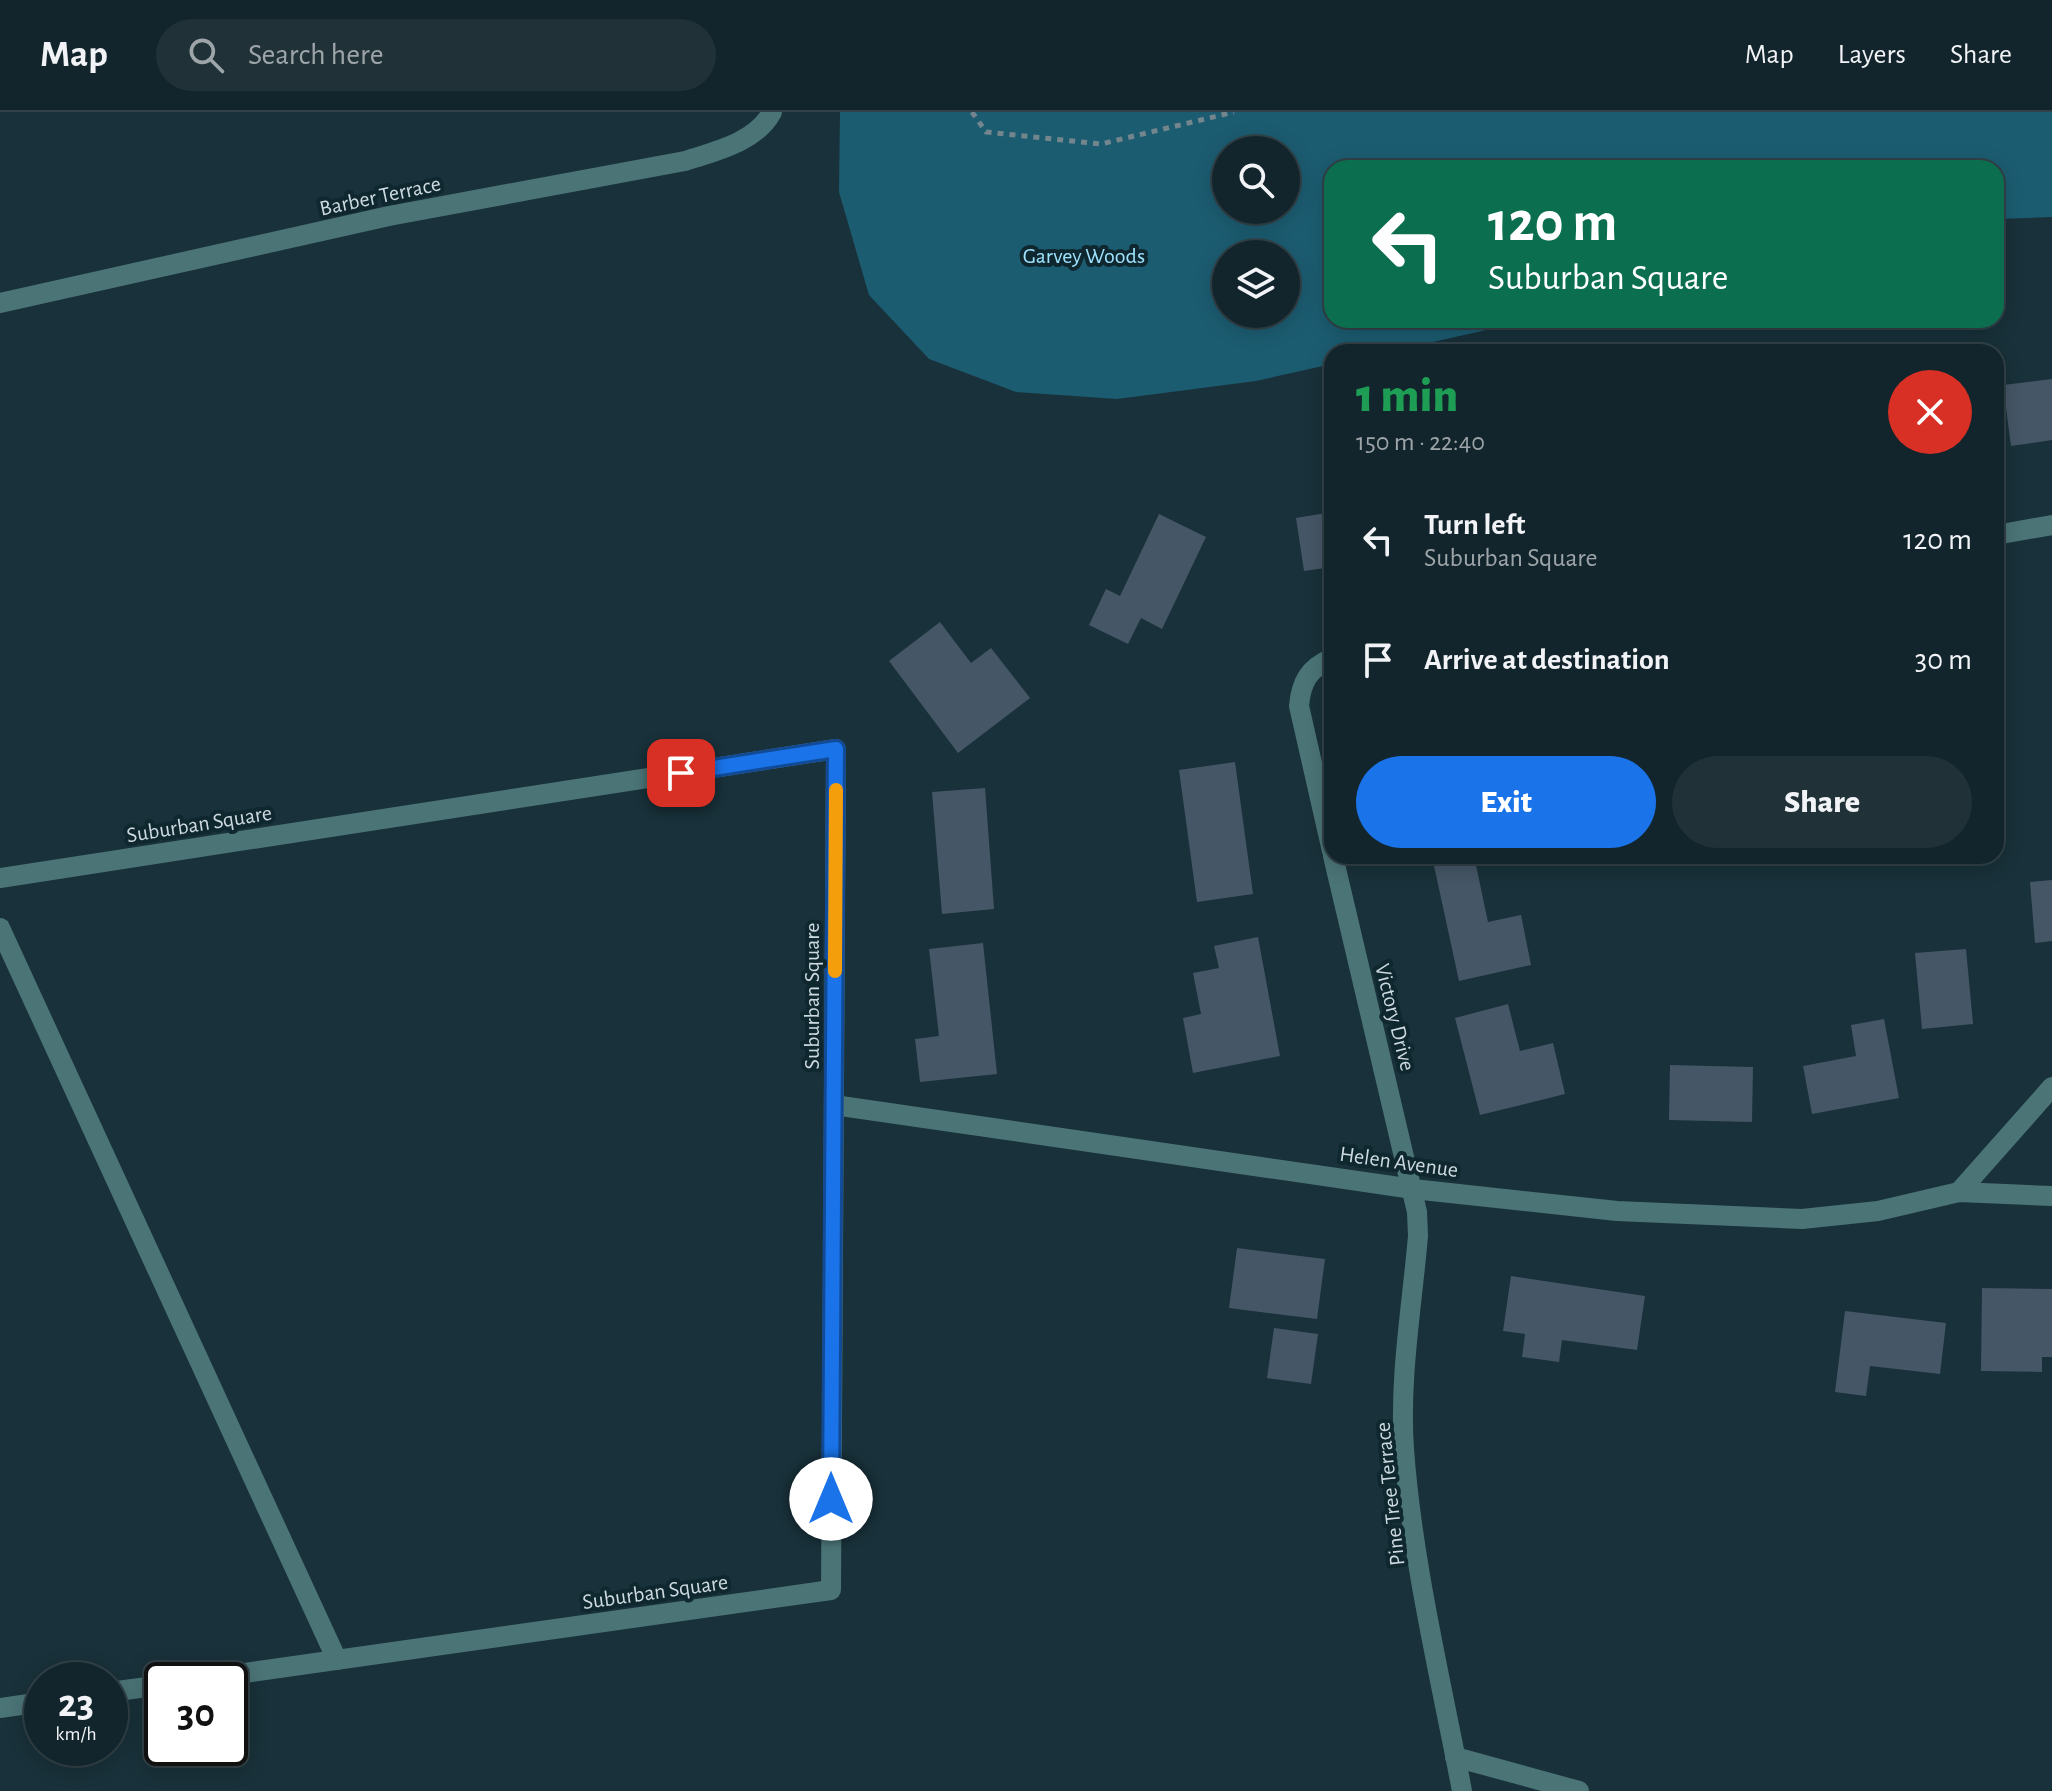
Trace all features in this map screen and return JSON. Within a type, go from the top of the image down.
[{"type":"street","name":"Barber Terrace","points":[[0,303],[389,216],[685,161],[729,147],[769,118]]},
{"type":"street","points":[[2004,534],[2052,525]]},
{"type":"street","name":"Victory Drive","points":[[1324,662],[1311,669],[1301,687],[1299,706],[1324,815]]},
{"type":"street","name":"Suburban Square","points":[[0,878],[836,749],[831,1590],[248,1673]]},
{"type":"street","name":"Victory Drive","points":[[1335,864],[1413,1189]]},
{"type":"street","points":[[0,928],[337,1660]]},
{"type":"street","points":[[1959,1192],[2052,1087]]},
{"type":"street","name":"Helen Avenue","points":[[834,1105],[1413,1189],[1617,1211],[1802,1219],[1878,1211],[1959,1192],[2052,1196]]},
{"type":"street","name":"Pine Tree Terrace","points":[[1413,1189],[1418,1236],[1404,1400],[1404,1447],[1414,1529],[1462,1791]]},
{"type":"street","points":[[0,1708],[24,1705]]},
{"type":"street","points":[[1455,1757],[1579,1791]]},
{"type":"path","points":[[972,112],[986,132],[1101,144],[1234,112]]},
{"type":"green space","name":"Garvey Woods","points":[[840,112],[2052,112],[2052,217],[2004,219],[2004,160],[1324,160],[1324,328],[1491,328],[1424,344],[1324,344],[1324,366],[1256,381],[1117,399],[1016,392],[929,359],[869,295],[839,192]]},
{"type":"building","points":[[2052,379],[2052,440],[2011,446],[2004,385]]},
{"type":"building","points":[[1324,513],[1324,568],[1304,571],[1296,518]]},
{"type":"building","points":[[1159,514],[1206,537],[1162,629],[1141,618],[1128,644],[1089,625],[1106,589],[1120,596]]},
{"type":"building","points":[[940,622],[971,663],[991,648],[1030,698],[958,753],[889,661]]},
{"type":"building","points":[[1235,762],[1253,894],[1197,902],[1179,770]]},
{"type":"building","points":[[985,788],[994,909],[942,914],[932,792]]},
{"type":"building","points":[[1434,864],[1476,864],[1488,922],[1521,915],[1531,965],[1459,981]]},
{"type":"building","points":[[2052,880],[2052,941],[2035,943],[2030,882]]},
{"type":"building","points":[[1258,937],[1280,1056],[1193,1073],[1183,1018],[1201,1014],[1193,973],[1219,968],[1214,946]]},
{"type":"building","points":[[983,943],[997,1074],[920,1082],[915,1039],[939,1036],[929,949]]},
{"type":"building","points":[[1966,949],[1973,1024],[1922,1029],[1915,953]]},
{"type":"building","points":[[1508,1004],[1520,1051],[1553,1043],[1565,1094],[1480,1115],[1455,1018]]},
{"type":"building","points":[[1884,1019],[1899,1098],[1812,1114],[1803,1066],[1856,1056],[1851,1025]]},
{"type":"building","points":[[1670,1065],[1753,1067],[1752,1122],[1669,1120]]},
{"type":"building","points":[[1237,1248],[1325,1259],[1317,1319],[1229,1308]]},
{"type":"building","points":[[1511,1276],[1645,1296],[1637,1350],[1562,1340],[1559,1362],[1522,1357],[1525,1334],[1503,1331]]},
{"type":"building","points":[[1982,1288],[2052,1289],[2052,1357],[2042,1357],[2042,1372],[1981,1371]]},
{"type":"building","points":[[1845,1311],[1946,1323],[1940,1374],[1870,1366],[1866,1396],[1835,1392]]},
{"type":"building","points":[[1274,1328],[1318,1334],[1311,1384],[1267,1378]]},
{"type":"slow traffic","points":[[835,971],[836,790]]},
{"type":"route","points":[[681,773],[836,749],[831,1499]]}]
